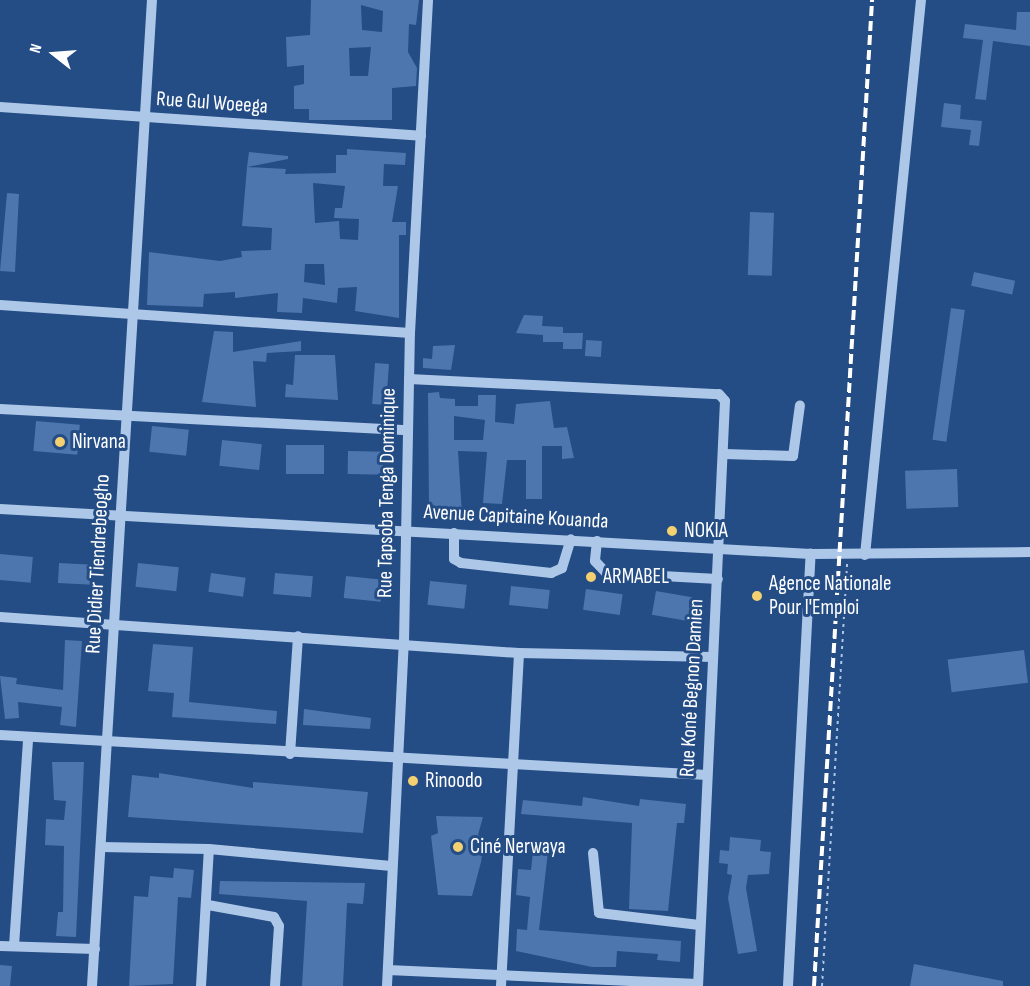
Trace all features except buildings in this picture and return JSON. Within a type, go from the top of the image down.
[{"type":"street","name":"Rue Didier Tiendrebeogho","points":[[93,986],[106,743],[116,623],[125,417],[152,0]]},
{"type":"street","name":"Rue Tapsoba Tenga Dominique","points":[[387,986],[404,642],[410,333],[429,0]]},
{"type":"street","points":[[865,555],[921,0]]},
{"type":"street","name":"Rue Gul Woeega","points":[[0,107],[421,136]]},
{"type":"street","points":[[0,305],[131,317],[410,333]]},
{"type":"street","name":"Rue Koné Begnon Damien","points":[[409,379],[718,394],[728,412],[713,657],[698,985]]},
{"type":"street","points":[[725,454],[793,456],[800,405]]},
{"type":"street","points":[[0,409],[407,430]]},
{"type":"street","name":"Avenue Capitaine Kouanda","points":[[0,510],[720,547],[811,554],[1030,552]]},
{"type":"street","points":[[454,533],[454,559],[461,563],[551,573],[562,568],[571,539]]},
{"type":"street","points":[[597,541],[595,561],[606,573],[718,579]]},
{"type":"street","points":[[788,986],[811,554]]},
{"type":"street","points":[[0,617],[404,642],[519,653],[713,657]]},
{"type":"street","points":[[290,754],[298,636]]},
{"type":"street","points":[[502,980],[511,763],[519,653]]},
{"type":"street","points":[[0,735],[290,754],[511,763],[707,775]]},
{"type":"street","points":[[14,946],[28,738]]},
{"type":"street","points":[[100,847],[209,849],[392,866]]},
{"type":"street","points":[[201,986],[208,904],[209,849]]},
{"type":"street","points":[[593,853],[599,913],[699,925]]},
{"type":"street","points":[[208,904],[274,917],[279,926],[275,986]]},
{"type":"street","points":[[0,946],[95,949]]},
{"type":"street","points":[[388,970],[502,980],[698,985]]},
{"type":"path","points":[[822,986],[847,555]]},
{"type":"railway","points":[[814,986],[872,0]]},
{"type":"place","name":"Nirvana","points":[[60,442]]},
{"type":"place","name":"NOKIA","points":[[672,531]]},
{"type":"place","name":"ARMABEL","points":[[591,577]]},
{"type":"place","name":"Agence Nationale Pour l'Emploi","points":[[757,596]]},
{"type":"place","name":"Rinoodo","points":[[413,781]]},
{"type":"place","name":"Ciné Nerwaya","points":[[458,847]]}]
